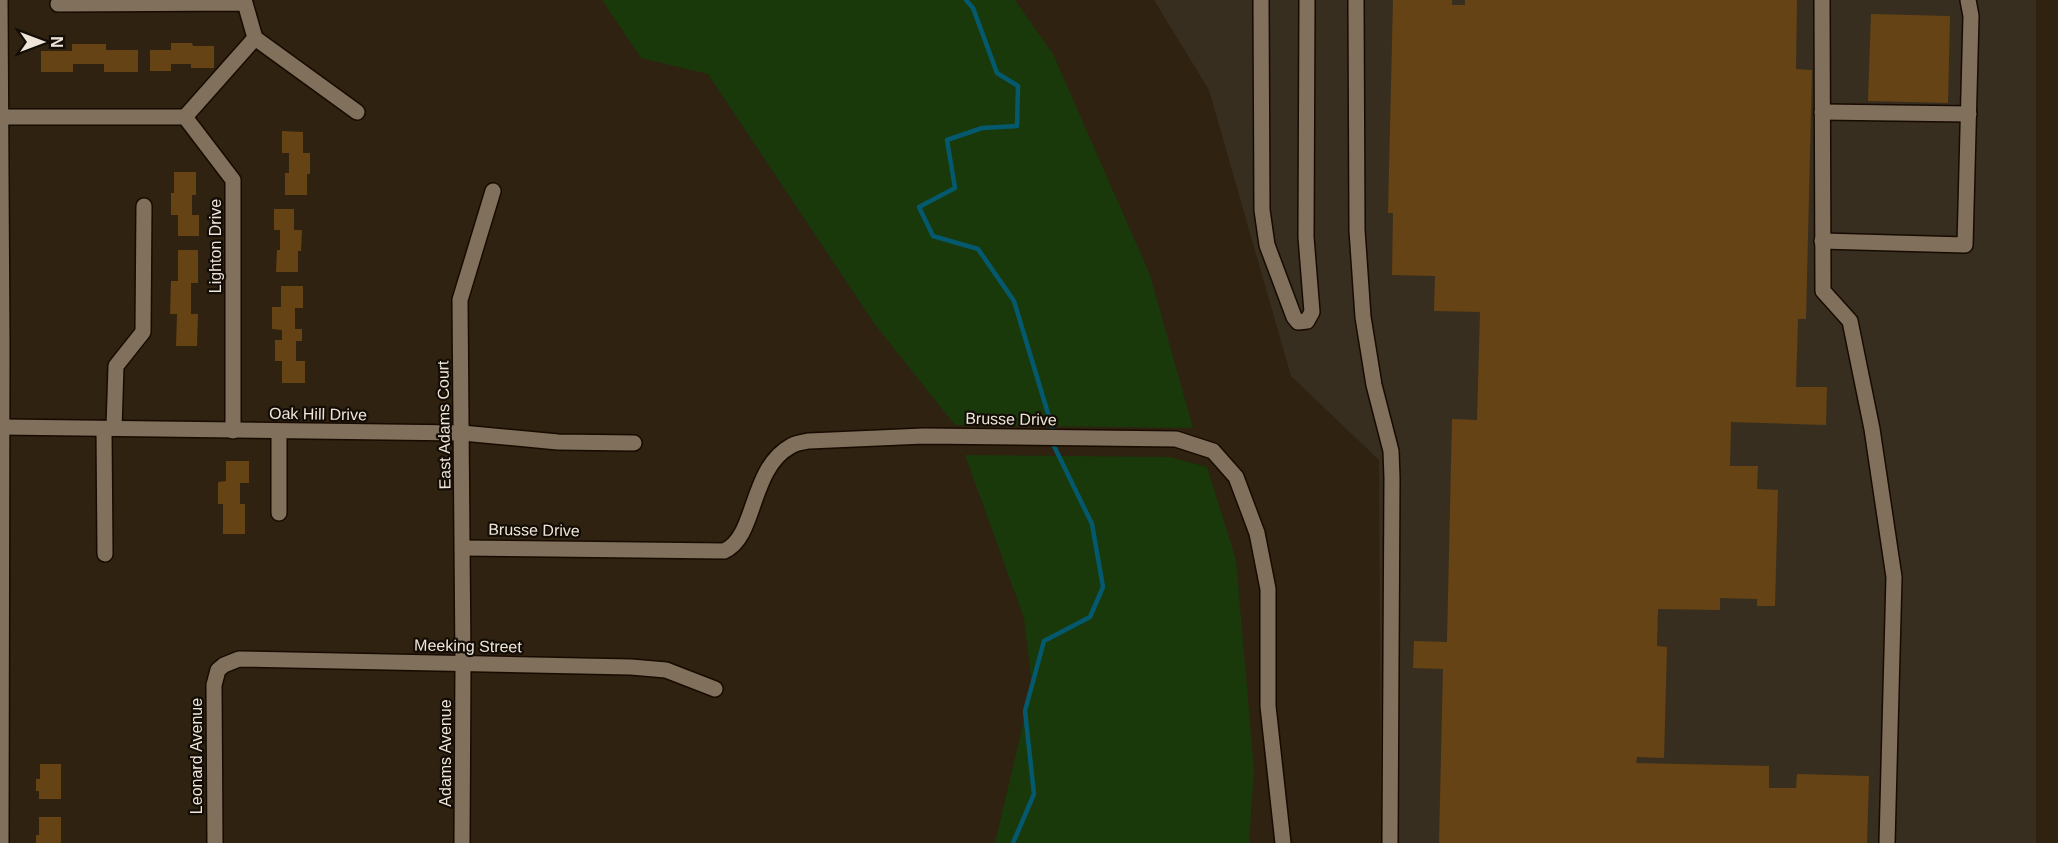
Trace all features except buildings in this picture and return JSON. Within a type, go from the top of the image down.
[{"type":"street","points":[[0,0],[1,843]]},
{"type":"street","points":[[1261,0],[1262,210],[1267,245],[1294,317],[1298,322],[1307,321],[1312,312],[1306,237],[1307,0]]},
{"type":"street","points":[[1356,0],[1357,230],[1363,317],[1374,385],[1391,451],[1390,843]]},
{"type":"street","points":[[1822,0],[1823,291],[1850,321],[1872,429],[1894,578],[1887,843]]},
{"type":"street","points":[[1822,241],[1965,245],[1971,16],[1968,0]]},
{"type":"street","points":[[58,4],[244,3],[255,38],[357,112]]},
{"type":"street","points":[[0,117],[184,117],[255,38]]},
{"type":"street","points":[[1822,112],[1968,114]]},
{"type":"street","name":"Lighton Drive","points":[[184,117],[233,180],[233,431]]},
{"type":"street","name":"East Adams Court","points":[[463,663],[460,300],[493,191]]},
{"type":"street","points":[[105,554],[109,428],[116,366],[143,332],[144,206]]},
{"type":"street","name":"Oak Hill Drive","points":[[2,428],[462,433],[558,442],[634,442]]},
{"type":"street","points":[[279,432],[279,513]]},
{"type":"street","name":"Brusse Drive","points":[[463,548],[724,551],[732,548],[742,532],[766,471],[772,462],[791,445],[809,441],[924,436],[1176,440],[1213,451],[1236,477],[1257,533],[1268,589],[1268,706],[1283,843]]},
{"type":"street","name":"Meeking Street","points":[[218,670],[239,659],[631,667],[666,670],[716,689]]},
{"type":"street","name":"Adams Avenue","points":[[462,843],[463,663]]},
{"type":"street","name":"Leonard Avenue","points":[[215,843],[214,685],[218,670]]},
{"type":"shaded area","points":[[1154,0],[2036,0],[2036,843],[1381,843],[1379,460],[1291,376],[1209,90]]},
{"type":"green space","points":[[602,0],[1015,0],[1053,54],[1150,275],[1193,428],[955,425],[876,326],[708,74],[641,58]]},
{"type":"green space","points":[[965,455],[1169,457],[1207,467],[1236,560],[1254,770],[1249,843],[995,843],[1032,686],[1024,618]]},
{"type":"waterway","points":[[966,0],[973,8],[997,73],[1018,86],[1017,126],[982,128],[947,140],[955,188],[919,207],[933,236],[978,249],[1014,301],[1053,430]]},
{"type":"waterway","points":[[1013,843],[1034,794],[1025,711],[1044,641],[1090,617],[1103,587],[1092,524],[1053,444]]}]
